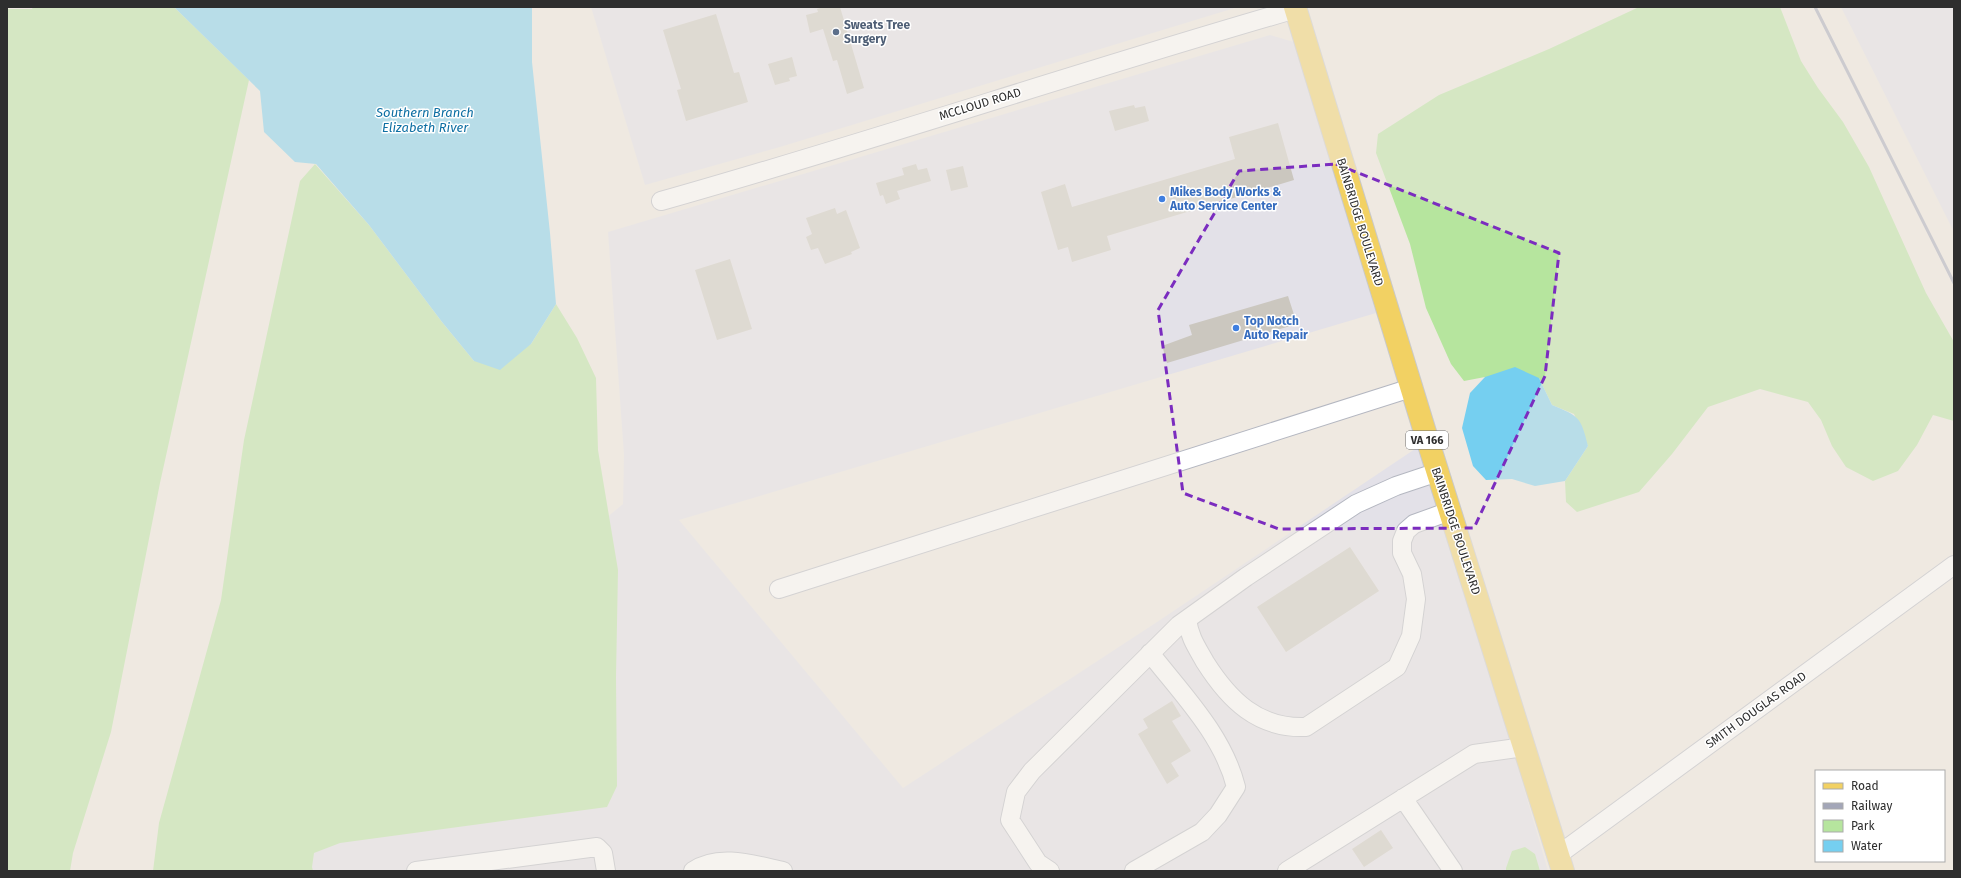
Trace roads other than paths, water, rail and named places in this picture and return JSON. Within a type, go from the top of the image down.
[{"type":"main road","name":"BAINBRIDGE BOULEVARD","points":[[1297,8],[1411,388],[1561,863]]},
{"type":"street","name":"MCCLOUD ROAD","points":[[661,201],[798,162],[1033,87],[1297,8]]},
{"type":"street","points":[[779,589],[1411,388]]},
{"type":"street","points":[[1050,871],[1038,863],[1010,820],[1016,792],[1032,771],[1150,653],[1187,620],[1246,577],[1356,504],[1396,486],[1438,472]]},
{"type":"street","points":[[1187,620],[1190,636],[1217,681],[1235,702],[1265,720],[1288,728],[1306,727],[1396,667],[1411,636],[1416,599],[1412,574],[1402,553],[1402,541],[1406,530],[1414,524],[1450,511]]},
{"type":"street","name":"SMITH DOUGLAS ROAD","points":[[1561,863],[1954,566]]},
{"type":"street","points":[[1134,871],[1202,832],[1218,815],[1236,787],[1232,770],[1209,728],[1150,653]]},
{"type":"street","points":[[1287,871],[1474,754],[1524,747]]},
{"type":"street","points":[[1403,798],[1453,871]]},
{"type":"street","points":[[416,871],[597,847],[603,853],[606,871]]},
{"type":"street","points":[[693,871],[714,863],[740,862],[783,871]]},
{"type":"water","name":"Southern Branch Elizabeth River","points":[[174,7],[532,7],[532,62],[556,304],[531,344],[500,370],[474,361],[442,322],[369,225],[316,164],[295,162],[264,132],[260,91]]},
{"type":"water","points":[[1515,367],[1539,378],[1552,405],[1573,415],[1581,423],[1588,446],[1565,481],[1535,486],[1512,479],[1486,480],[1473,466],[1462,428],[1470,393],[1485,377]]},
{"type":"railway","points":[[1815,7],[1954,283]]},
{"type":"place","name":"Sweats Tree Surgery","points":[[836,32]]},
{"type":"place","name":"Mikes Body Works & Auto Service Center","points":[[1162,199]]},
{"type":"place","name":"Top Notch Auto Repair","points":[[1236,328]]}]
